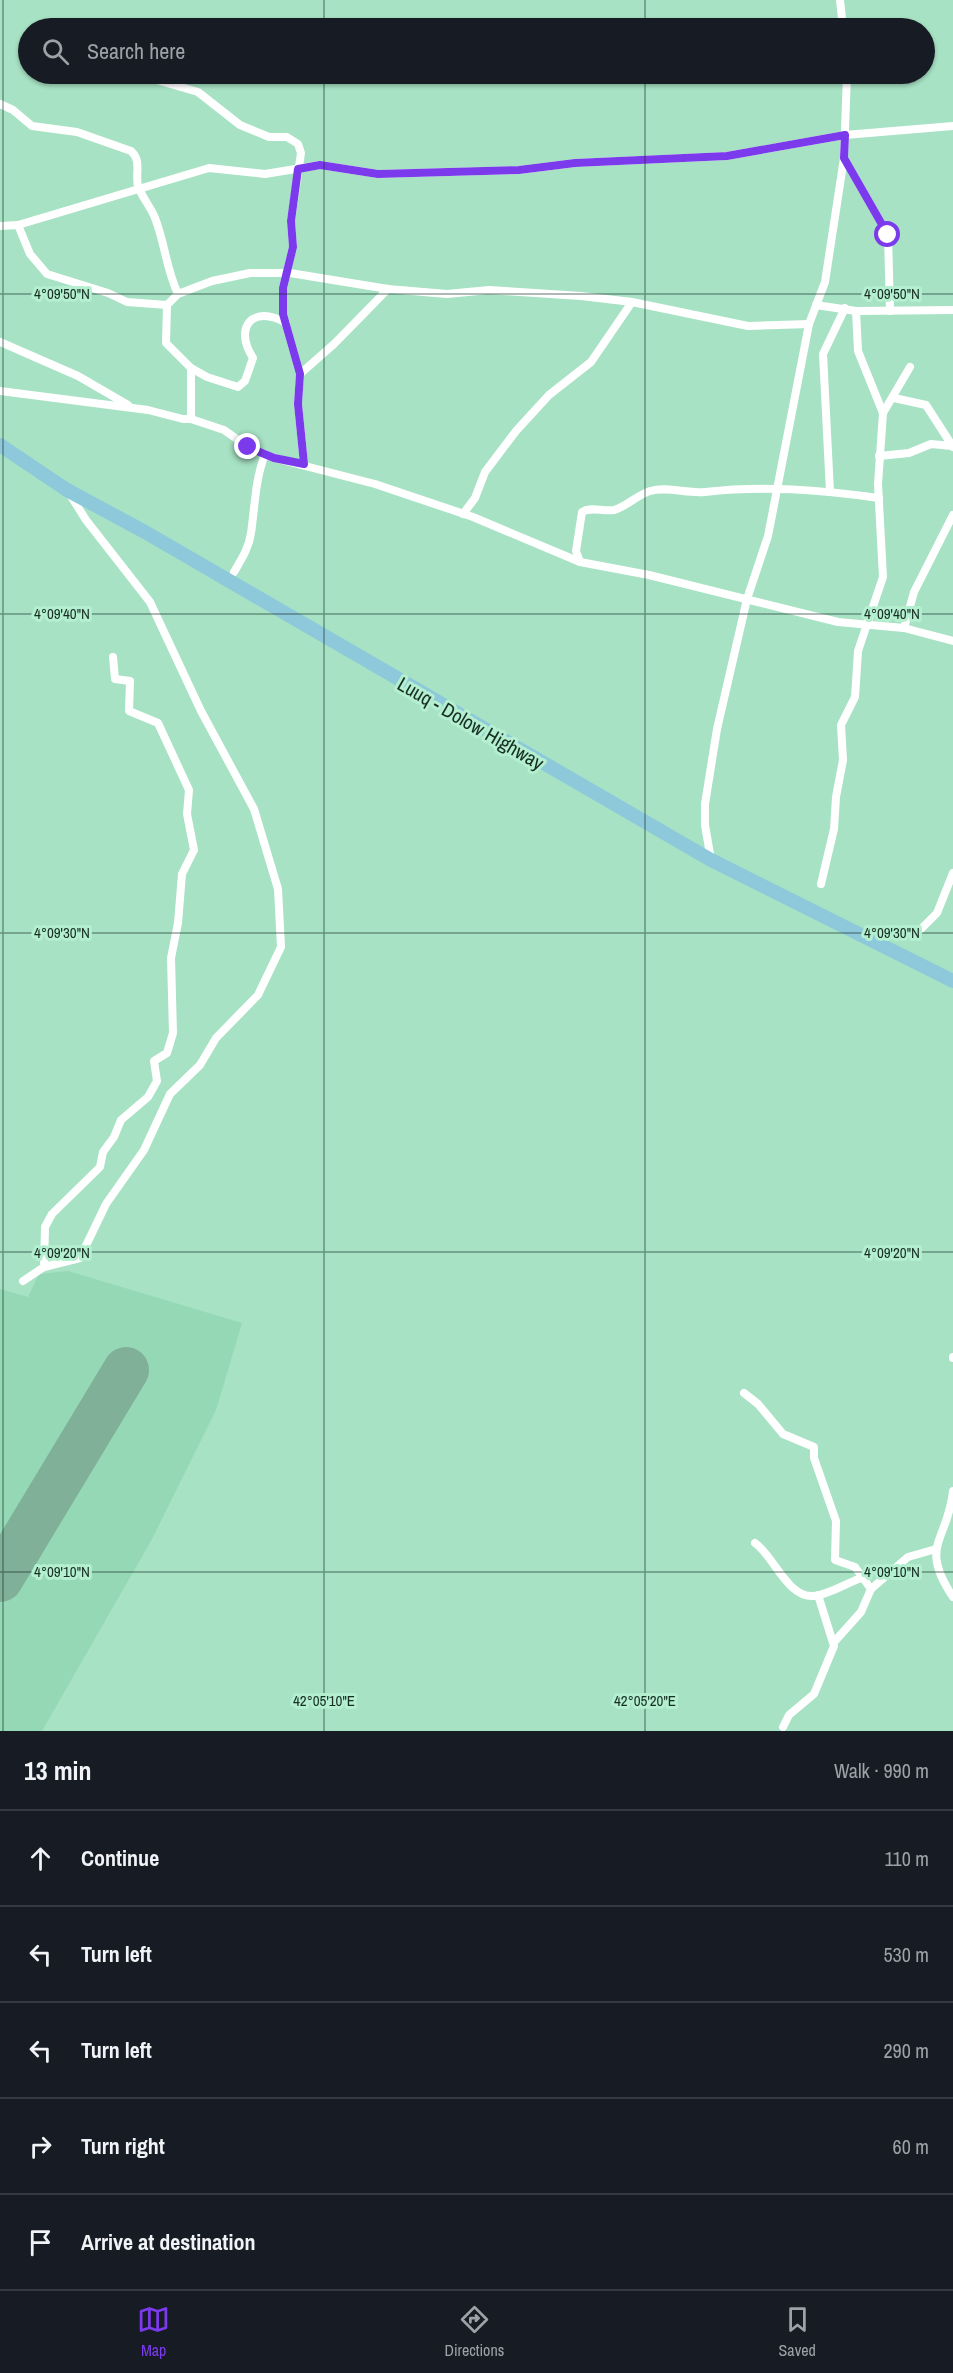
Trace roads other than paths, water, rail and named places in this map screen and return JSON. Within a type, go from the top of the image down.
[{"type":"main road","name":"Luuq - Dolow Highway","points":[[0,445],[67,490],[145,532],[711,860],[953,981]]},
{"type":"street","points":[[840,0],[842,18]]},
{"type":"street","points":[[170,84],[198,92],[240,125],[269,137],[287,137],[298,144],[301,153],[291,221],[293,247],[286,273],[283,314],[300,374],[298,404],[304,464]]},
{"type":"street","points":[[711,860],[705,825],[705,804],[717,729],[747,599],[768,536],[808,324],[825,282],[844,158],[847,84]]},
{"type":"street","points":[[0,104],[13,110],[32,126],[77,132],[130,151],[135,155],[138,187],[155,218],[164,245],[168,274],[178,294]]},
{"type":"street","points":[[0,226],[18,225],[138,187],[209,168],[265,174],[320,165],[378,174],[519,170],[575,163],[727,156],[845,135],[953,126]]},
{"type":"street","points":[[844,158],[888,235],[890,311]]},
{"type":"street","points":[[18,225],[30,254],[47,274],[108,293],[127,302],[167,305]]},
{"type":"street","points":[[286,323],[274,316],[259,316],[249,321],[243,333],[245,345],[253,358],[244,381],[238,387],[207,377],[191,368],[166,343],[167,305],[178,294],[212,281],[250,273],[286,273],[388,289],[447,294],[489,290],[538,292],[632,302],[748,326],[808,324]]},
{"type":"street","points":[[300,374],[334,344],[388,289]]},
{"type":"street","points":[[463,514],[475,498],[485,472],[516,431],[549,395],[591,362],[632,302]]},
{"type":"street","points":[[816,305],[856,311],[953,310]]},
{"type":"street","points":[[830,492],[823,354],[845,308]]},
{"type":"street","points":[[821,884],[834,829],[836,797],[843,760],[841,725],[855,697],[858,651],[862,633],[867,627],[883,577],[879,456],[883,413],[858,351],[856,311]]},
{"type":"street","points":[[0,342],[78,376],[133,408]]},
{"type":"street","points":[[883,413],[894,398],[910,367]]},
{"type":"street","points":[[191,368],[191,419]]},
{"type":"street","points":[[0,391],[133,408],[191,419],[224,430],[248,447],[265,454],[375,484],[463,514],[580,562],[649,575],[838,622],[867,627],[904,628],[953,641]]},
{"type":"street","points":[[894,398],[926,405],[953,447]]},
{"type":"street","points":[[879,456],[909,453],[930,444],[953,447]]},
{"type":"street","points":[[234,572],[251,535],[255,494],[265,454]]},
{"type":"street","points":[[580,562],[576,551],[582,512],[587,509],[617,509],[632,498],[651,491],[670,489],[704,492],[717,489],[777,488],[879,498]]},
{"type":"street","points":[[23,1281],[44,1267],[80,1258],[106,1204],[144,1150],[170,1094],[200,1065],[216,1038],[258,995],[281,946],[278,889],[254,809],[201,711],[150,602],[86,520],[67,490]]},
{"type":"street","points":[[904,628],[914,592],[953,515]]},
{"type":"street","points":[[44,1267],[45,1227],[52,1214],[100,1167],[103,1152],[114,1137],[121,1120],[148,1097],[157,1081],[154,1061],[167,1053],[173,1033],[171,958],[178,923],[182,874],[194,850],[187,814],[189,790],[158,723],[129,711],[130,681],[115,679],[113,657]]},
{"type":"street","points":[[920,930],[937,913],[953,873]]},
{"type":"street","points":[[744,1393],[758,1404],[783,1434],[814,1447],[814,1458],[836,1521],[835,1560],[846,1561],[871,1588]]},
{"type":"street","points":[[953,1491],[936,1549],[935,1566],[953,1597]]},
{"type":"street","points":[[755,1543],[800,1592],[818,1595],[864,1578]]},
{"type":"street","points":[[783,1727],[789,1716],[814,1694],[835,1641],[861,1612],[871,1588],[900,1562],[936,1549]]},
{"type":"street","points":[[818,1595],[826,1623],[835,1641]]}]
